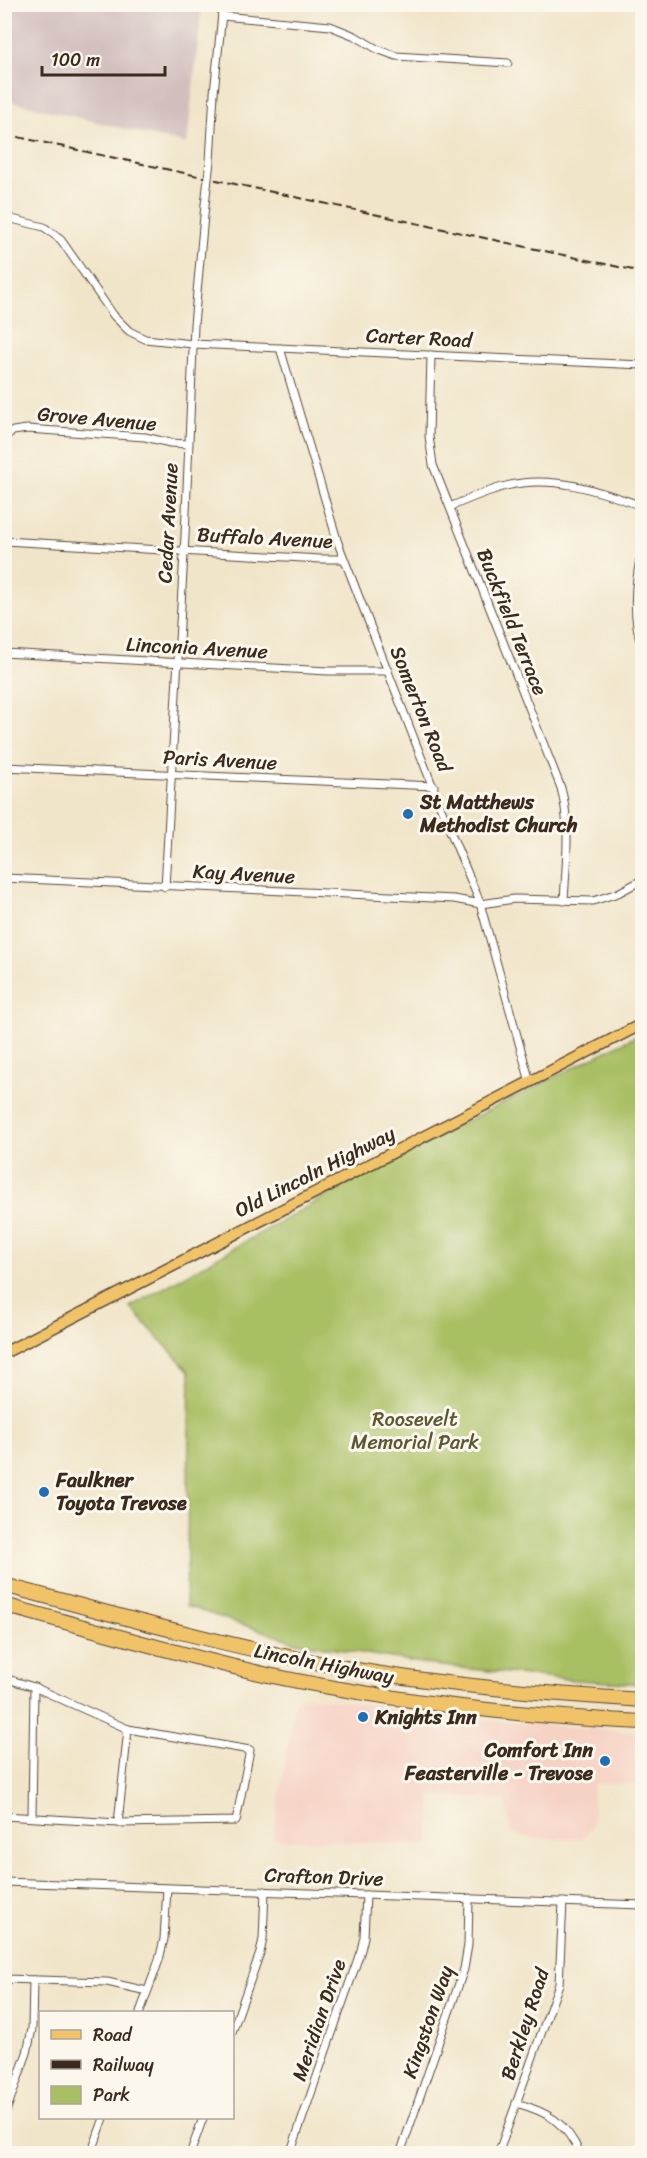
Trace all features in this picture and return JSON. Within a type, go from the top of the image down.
[{"type":"highway","name":"Lincoln Highway","points":[[4,1585],[178,1632],[352,1669],[466,1685],[642,1700]]},
{"type":"highway","name":"Lincoln Highway","points":[[4,1605],[205,1660],[270,1675],[444,1705],[523,1714],[642,1722]]},
{"type":"main road","name":"Old Lincoln Highway","points":[[4,1353],[642,1024]]},
{"type":"street","points":[[223,4],[222,16],[330,26],[396,56],[508,63]]},
{"type":"street","name":"Cedar Avenue","points":[[165,887],[193,344],[222,16]]},
{"type":"street","name":"Carter Road","points":[[4,217],[44,227],[61,240],[114,315],[129,331],[145,339],[193,344],[642,365]]},
{"type":"street","name":"Somerton Road","points":[[279,348],[344,559],[481,904],[530,1082]]},
{"type":"street","name":"Buckfield Terrace","points":[[431,355],[430,456],[561,788],[567,832],[564,901]]},
{"type":"street","name":"Grove Avenue","points":[[4,437],[13,431],[27,429],[145,437],[170,443],[188,444]]},
{"type":"street","points":[[450,507],[509,485],[548,483],[584,487],[642,506]]},
{"type":"street","name":"Buffalo Avenue","points":[[4,541],[344,559]]},
{"type":"street","points":[[642,551],[634,608],[636,628],[642,648]]},
{"type":"street","name":"Linconia Avenue","points":[[4,653],[328,671],[388,671]]},
{"type":"street","name":"Paris Avenue","points":[[4,767],[434,786]]},
{"type":"street","name":"Kay Avenue","points":[[4,878],[454,899],[481,904],[514,899],[586,902],[602,900],[642,880]]},
{"type":"street","points":[[4,1678],[34,1687],[128,1729],[250,1750],[236,1821],[118,1823],[4,1816]]},
{"type":"street","points":[[32,1816],[34,1687]]},
{"type":"street","points":[[118,1823],[128,1729]]},
{"type":"street","name":"Crafton Drive","points":[[4,1882],[642,1905]]},
{"type":"street","points":[[141,2011],[164,1939],[167,1887]]},
{"type":"street","points":[[234,2026],[262,1946],[265,1891]]},
{"type":"street","name":"Meridian Drive","points":[[290,2154],[361,1950],[364,1937],[366,1895]]},
{"type":"street","name":"Kingston Way","points":[[400,2154],[464,1969],[468,1945],[469,1898]]},
{"type":"street","name":"Berkley Road","points":[[498,2154],[559,1984],[563,1902]]},
{"type":"street","points":[[4,1979],[107,1982],[147,1991]]},
{"type":"street","points":[[4,2117],[27,2053],[32,2029],[33,1980]]},
{"type":"street","points":[[516,2103],[538,2110],[554,2119],[569,2134],[580,2154]]},
{"type":"street","points":[[91,2154],[104,2119]]},
{"type":"street","points":[[190,2154],[203,2119]]},
{"type":"shaded area","points":[[5,4],[202,5],[187,144],[5,100]]},
{"type":"shaded area","points":[[303,1696],[477,1719],[642,1733],[642,1784],[593,1784],[593,1825],[583,1839],[524,1837],[511,1832],[505,1800],[432,1795],[429,1845],[273,1839],[294,1703]]},
{"type":"green space","name":"Roosevelt Memorial Park","points":[[642,1033],[642,1684],[574,1680],[433,1665],[296,1642],[186,1606],[190,1372],[130,1307],[393,1158]]},
{"type":"railway","points":[[4,134],[642,272]]},
{"type":"place","name":"St Matthews Methodist Church","points":[[408,814]]},
{"type":"place","name":"Faulkner Toyota Trevose","points":[[44,1492]]},
{"type":"place","name":"Knights Inn","points":[[363,1717]]},
{"type":"place","name":"Comfort Inn Feasterville - Trevose","points":[[605,1761]]}]
